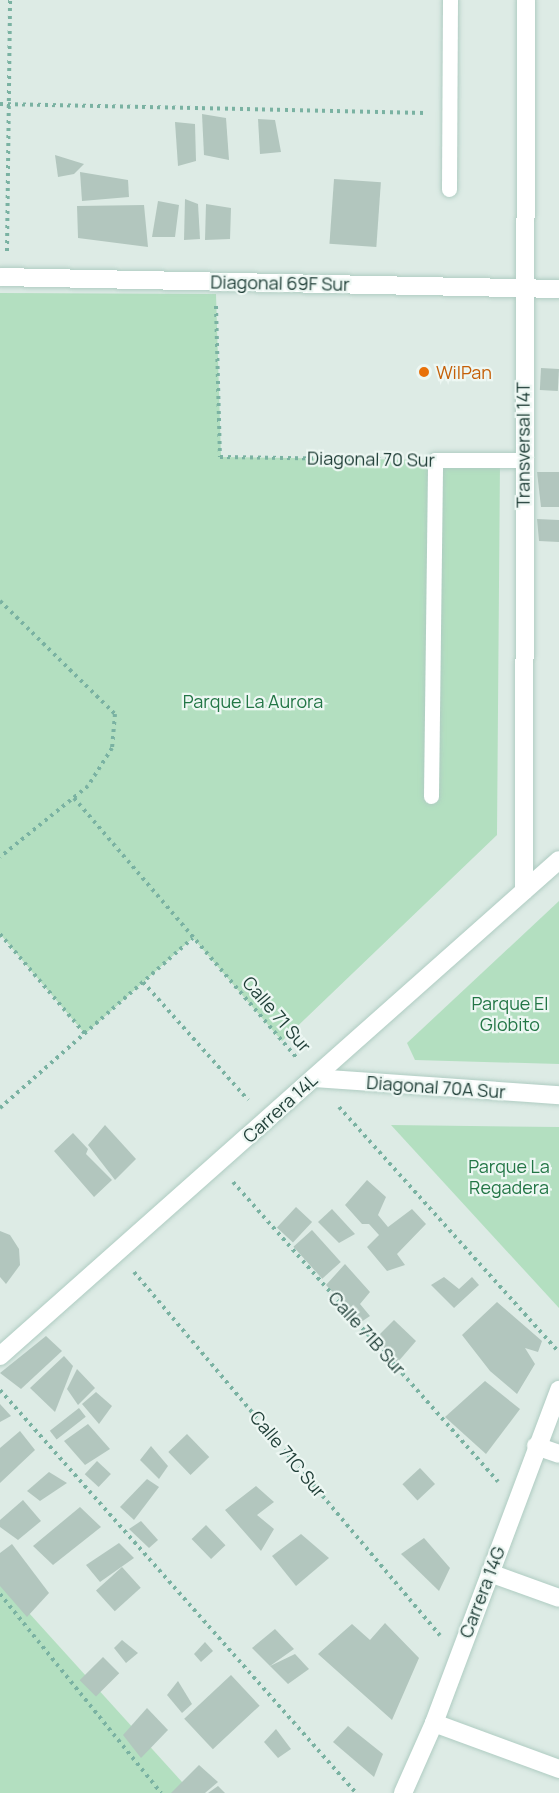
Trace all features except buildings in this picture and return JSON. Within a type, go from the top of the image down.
[{"type":"street","name":"Transversal 14T","points":[[524,891],[522,460],[526,0]]},
{"type":"street","name":"Diagonal 69F Sur","points":[[3,277],[559,289]]},
{"type":"street","name":"Carrera 14L","points":[[0,1356],[559,860]]},
{"type":"street","name":"Diagonal 70A Sur","points":[[314,1078],[559,1095]]},
{"type":"street","name":"Carrera 14G","points":[[403,1793],[434,1723],[536,1446],[559,1390]]},
{"type":"street","points":[[536,1446],[559,1454]]},
{"type":"street","points":[[490,1573],[559,1598]]},
{"type":"street","points":[[434,1723],[559,1769]]},
{"type":"lane","points":[[449,189],[452,113],[450,0]]},
{"type":"lane","points":[[431,796],[435,460]]},
{"type":"lane","name":"Diagonal 70 Sur","points":[[435,460],[522,460]]},
{"type":"path","points":[[3,277],[9,0]]},
{"type":"path","points":[[0,104],[452,113]]},
{"type":"path","name":"Diagonal 70 Sur","points":[[215,281],[220,457],[435,460]]},
{"type":"path","points":[[0,601],[115,714],[112,748],[88,786],[0,856]]},
{"type":"path","name":"Calle 71 Sur","points":[[74,798],[314,1078],[559,1352]]},
{"type":"path","points":[[0,934],[85,1034]]},
{"type":"path","points":[[0,1108],[193,938]]},
{"type":"path","points":[[143,982],[266,1121]]},
{"type":"path","name":"Calle 71B Sur","points":[[217,1164],[516,1503]]},
{"type":"path","name":"Calle 71C Sur","points":[[117,1252],[458,1657]]},
{"type":"path","points":[[0,1390],[356,1793]]},
{"type":"path","points":[[0,1594],[161,1793]]},
{"type":"green space","name":"Parque La Aurora","points":[[0,293],[216,294],[221,457],[500,461],[497,835],[282,1041],[193,938],[85,1034],[0,934]]},
{"type":"green space","name":"Parque El Globito","points":[[559,901],[559,1064],[415,1060],[407,1043]]},
{"type":"green space","name":"Parque La Regadera","points":[[391,1125],[559,1127],[559,1308]]},
{"type":"green space","points":[[0,1581],[192,1793],[0,1793]]},
{"type":"place","name":"WilPan","points":[[424,372]]}]
